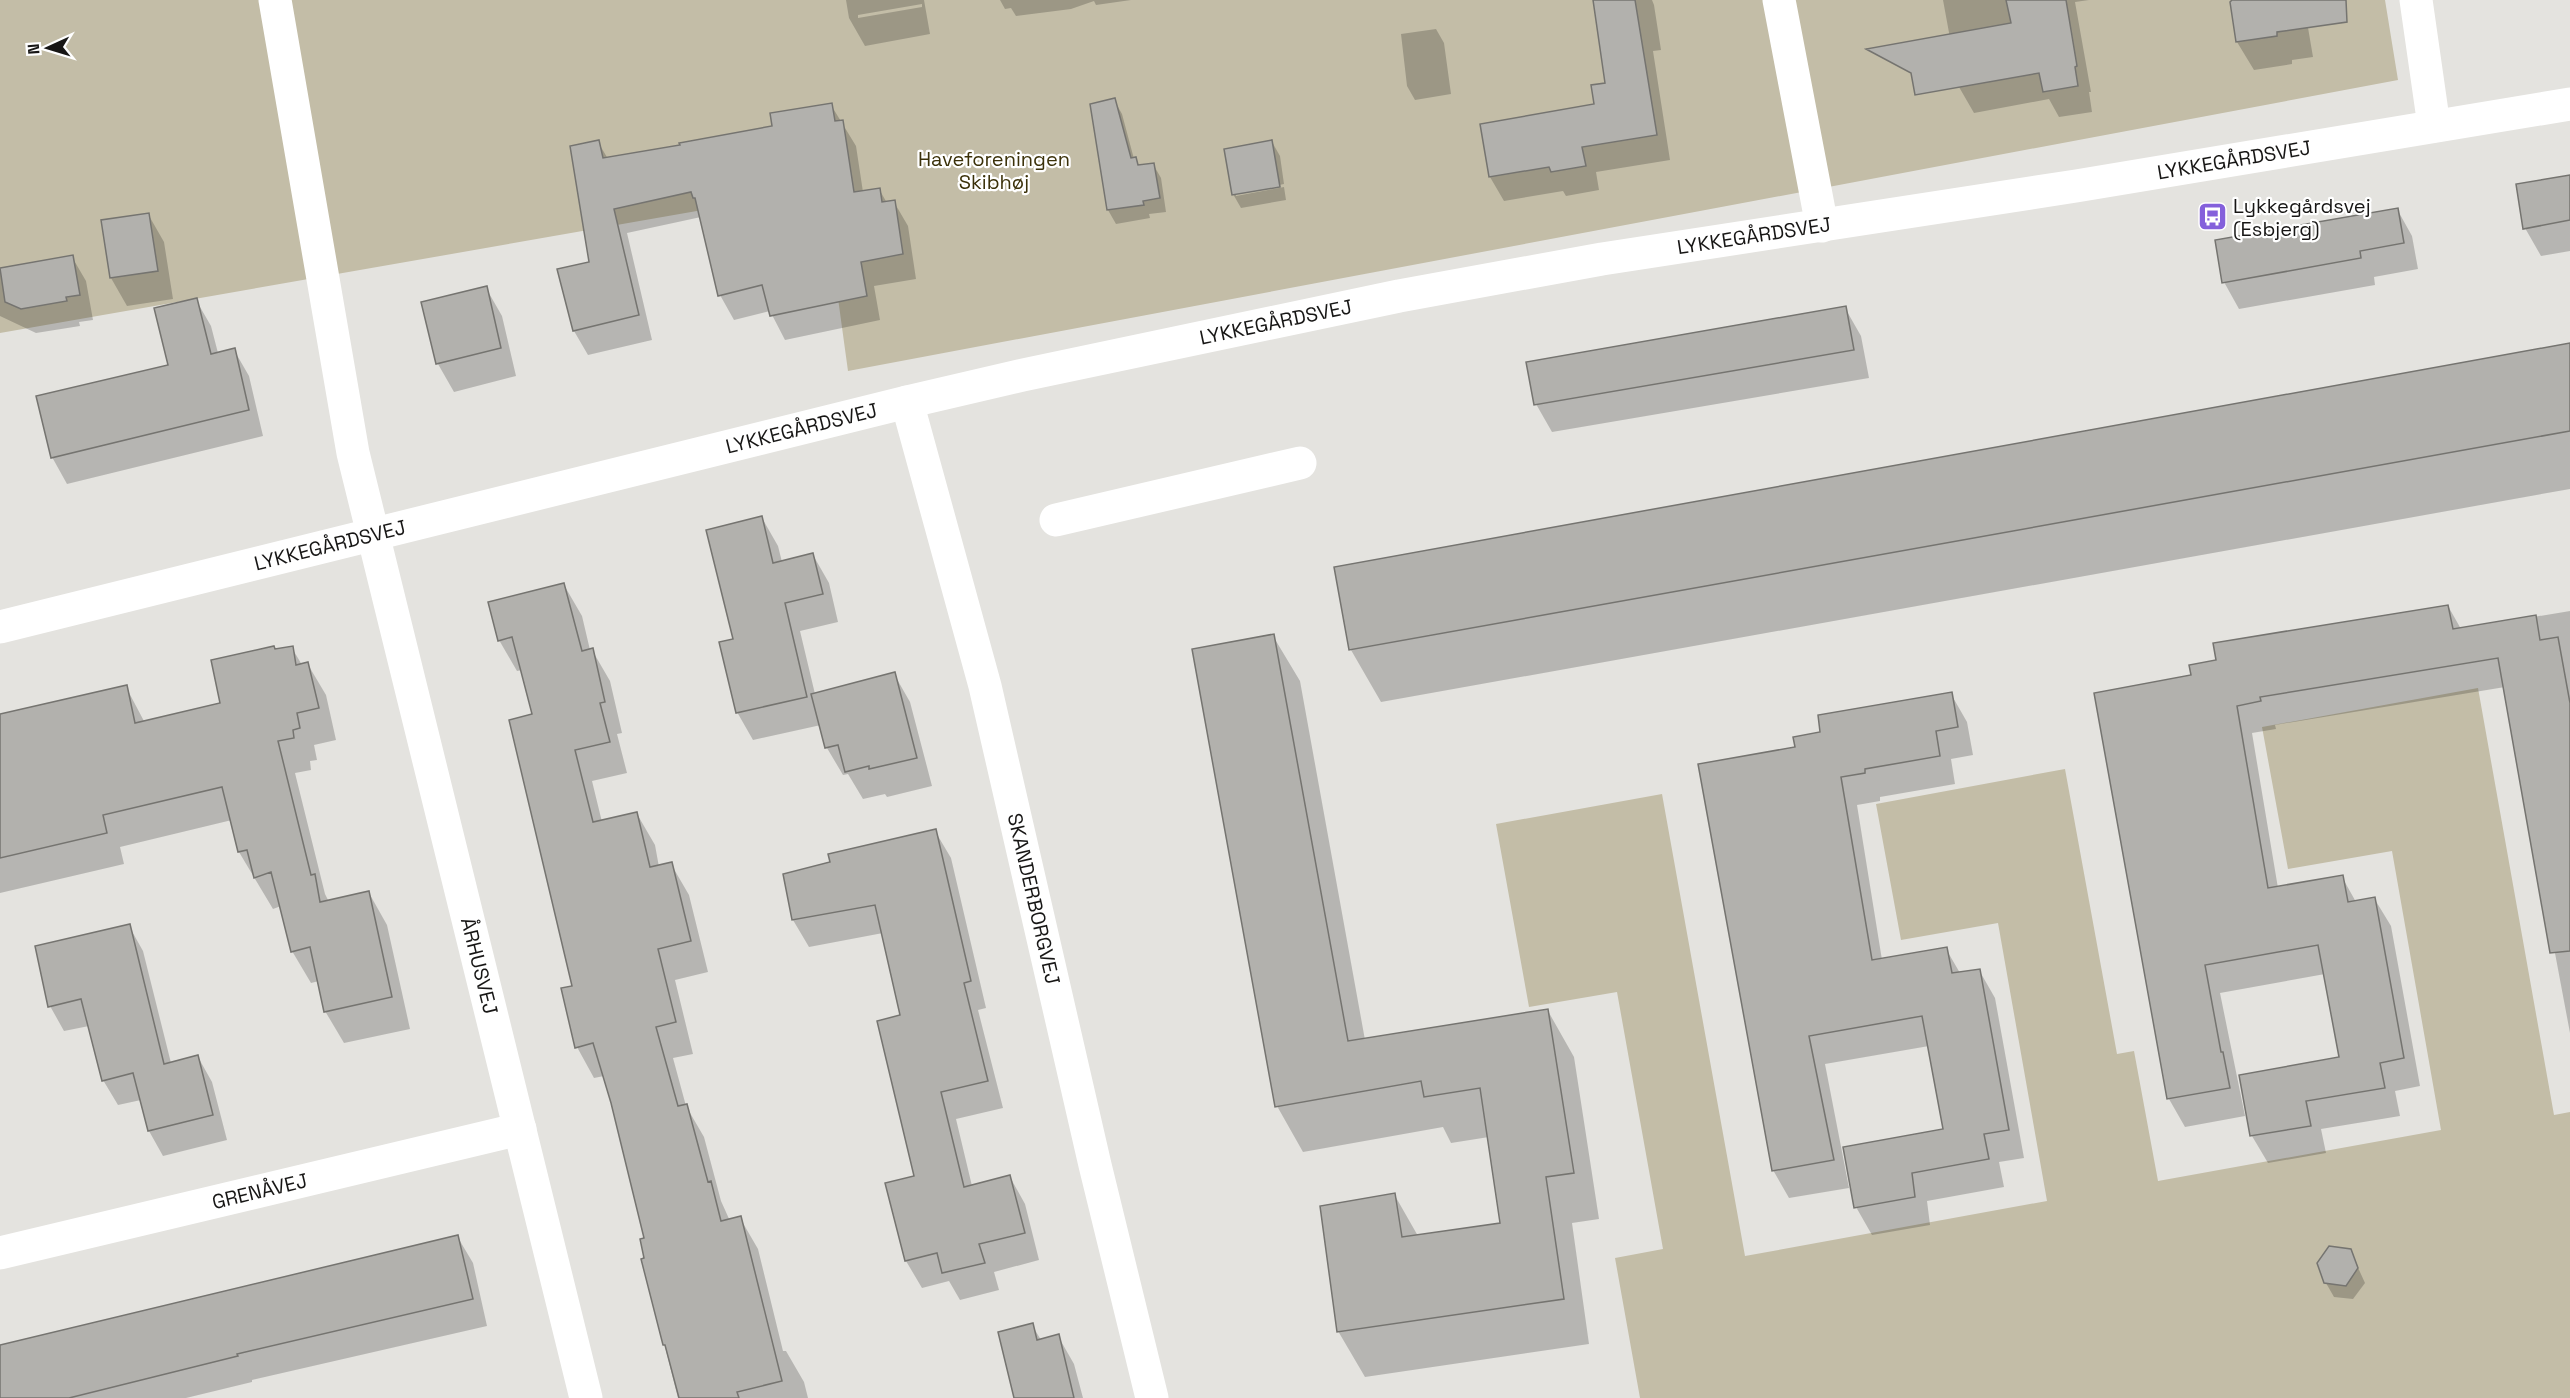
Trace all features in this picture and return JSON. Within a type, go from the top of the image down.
[{"type":"street","name":"ÅRHUSVEJ","points":[[275,0],[354,453],[586,1398]]},
{"type":"street","points":[[1779,0],[1822,226]]},
{"type":"street","points":[[2416,0],[2434,126]]},
{"type":"street","name":"LYKKEGÅRDSVEJ","points":[[0,627],[375,536],[907,402],[1023,375],[1399,296],[1678,246],[1822,226],[2570,104]]},
{"type":"street","name":"SKANDERBORGVEJ","points":[[907,402],[985,686],[1095,1165],[1152,1398]]},
{"type":"street","points":[[1056,520],[1300,463]]},
{"type":"street","name":"GRENÅVEJ","points":[[0,1253],[520,1129]]},
{"type":"green space","name":"Haveforeningen Skibhøj","points":[[0,0],[2385,0],[2398,80],[848,371],[823,189],[0,333]]},
{"type":"green space","points":[[2478,688],[2554,1115],[2570,1112],[2570,1398],[1640,1398],[1615,1258],[1663,1249],[1617,992],[1529,1007],[1496,824],[1662,794],[1745,1256],[2047,1201],[1998,923],[1901,940],[1876,804],[2065,769],[2117,1054],[2134,1051],[2158,1181],[2441,1130],[2392,851],[2288,869],[2262,727]]},
{"type":"building","points":[[1593,0],[1635,0],[1657,135],[1582,147],[1586,166],[1551,172],[1549,167],[1489,177],[1480,124],[1594,104],[1591,85],[1605,83]]},
{"type":"building","points":[[2006,0],[2066,0],[2078,86],[2043,92],[2039,73],[1915,95],[1911,73],[1866,49],[2011,23]]},
{"type":"building","points":[[2232,0],[2346,0],[2347,22],[2277,32],[2277,36],[2236,42],[2230,2]]},
{"type":"building","points":[[1115,98],[1131,158],[1136,157],[1138,165],[1154,163],[1160,198],[1143,201],[1144,205],[1107,210],[1090,104]]},
{"type":"building","points":[[832,103],[835,121],[843,120],[854,192],[880,188],[882,202],[895,200],[903,254],[861,262],[867,296],[770,316],[762,285],[718,296],[695,198],[691,192],[614,209],[639,315],[573,331],[557,269],[589,262],[570,146],[599,140],[603,158],[772,126],[770,113]]},
{"type":"building","points":[[1272,140],[1280,187],[1232,195],[1224,149]]},
{"type":"building","points":[[2570,175],[2570,220],[2523,229],[2516,184]]},
{"type":"building","points":[[2398,208],[2404,243],[2360,251],[2361,258],[2222,283],[2215,240]]},
{"type":"building","points":[[149,213],[158,271],[110,278],[101,220]]},
{"type":"building","points":[[73,255],[80,295],[66,297],[67,301],[21,309],[5,302],[0,268]]},
{"type":"building","points":[[487,286],[501,348],[436,364],[421,302]]},
{"type":"building","points":[[197,298],[211,354],[235,348],[249,410],[51,458],[36,396],[168,365],[154,308]]},
{"type":"building","points":[[1846,306],[1854,350],[1534,405],[1526,362]]},
{"type":"building","points":[[2570,343],[2570,431],[1349,650],[1334,567]]},
{"type":"building","points":[[762,516],[773,563],[813,553],[823,594],[785,603],[807,697],[736,713],[719,642],[733,639],[706,530]]},
{"type":"building","points":[[564,583],[582,651],[593,648],[605,702],[600,703],[610,742],[575,750],[593,822],[637,812],[650,867],[672,862],[691,941],[658,949],[676,1022],[656,1027],[678,1106],[687,1104],[721,1221],[741,1216],[782,1381],[737,1392],[739,1398],[679,1398],[641,1259],[644,1258],[640,1239],[644,1238],[611,1103],[593,1043],[575,1048],[561,988],[572,986],[509,720],[532,714],[512,637],[498,641],[488,602]]},
{"type":"building","points":[[2448,605],[2453,629],[2536,615],[2540,640],[2558,637],[2570,703],[2570,951],[2550,953],[2498,658],[2260,697],[2261,701],[2237,706],[2268,888],[2343,875],[2348,902],[2375,897],[2404,1058],[2380,1063],[2385,1088],[2306,1101],[2311,1126],[2250,1136],[2239,1075],[2339,1057],[2318,945],[2205,965],[2230,1088],[2167,1099],[2094,693],[2191,675],[2189,665],[2216,660],[2213,643]]},
{"type":"building","points":[[1274,634],[1348,1041],[1548,1009],[1574,1173],[1546,1177],[1564,1299],[1337,1332],[1320,1206],[1395,1193],[1402,1237],[1500,1223],[1480,1088],[1424,1097],[1421,1081],[1275,1107],[1192,649]]},
{"type":"building","points":[[274,646],[275,649],[293,646],[296,665],[308,662],[319,708],[297,713],[300,728],[293,730],[294,738],[278,741],[311,875],[315,874],[320,902],[369,891],[392,997],[324,1012],[310,947],[291,952],[271,872],[254,878],[247,850],[238,852],[222,787],[103,815],[107,833],[0,858],[0,714],[127,685],[135,723],[220,703],[211,660]]},
{"type":"building","points":[[895,672],[917,758],[845,772],[838,745],[825,748],[811,694]]},
{"type":"building","points":[[1952,692],[1958,727],[1936,731],[1940,756],[1865,769],[1865,773],[1841,777],[1872,960],[1947,947],[1952,973],[1980,969],[2009,1130],[1984,1134],[1989,1159],[1912,1173],[1915,1197],[1854,1208],[1843,1147],[1943,1129],[1922,1016],[1809,1036],[1834,1160],[1772,1171],[1698,764],[1795,747],[1793,737],[1820,732],[1818,715]]},
{"type":"building","points":[[936,829],[971,981],[964,983],[988,1081],[941,1092],[964,1187],[1010,1175],[1025,1233],[979,1244],[985,1263],[942,1273],[937,1253],[905,1261],[885,1183],[914,1176],[877,1021],[900,1015],[875,905],[792,920],[783,874],[830,862],[828,854]]},
{"type":"building","points":[[130,924],[164,1064],[198,1055],[213,1115],[148,1131],[133,1073],[102,1081],[81,999],[48,1007],[35,946]]},
{"type":"building","points":[[458,1235],[473,1299],[237,1354],[238,1356],[69,1398],[0,1398],[0,1345]]},
{"type":"building","points":[[2329,1246],[2351,1249],[2358,1268],[2346,1286],[2324,1283],[2317,1263]]},
{"type":"building","points":[[1033,1323],[1037,1340],[1059,1334],[1074,1398],[1014,1398],[998,1332]]},
{"type":"place","name":"Lykkegårdsvej (Esbjerg)","points":[[2212,217]]}]
